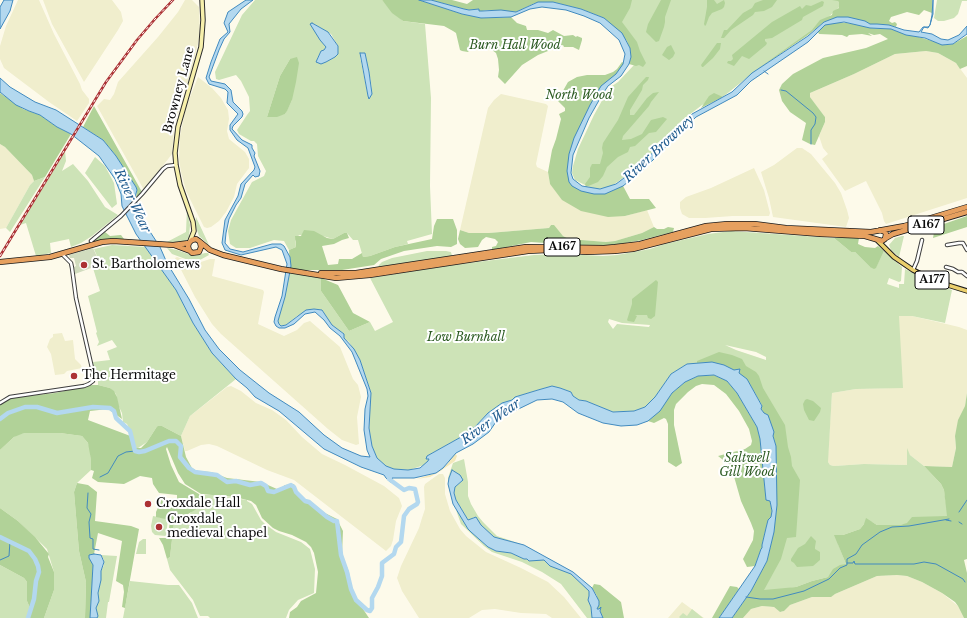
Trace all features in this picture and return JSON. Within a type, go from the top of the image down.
[{"type":"highway","name":"A167","points":[[309,274],[356,273],[526,247],[615,248],[640,244],[706,226],[727,224],[755,224],[786,228],[867,232],[911,224],[967,207]]},
{"type":"highway","name":"A167","points":[[886,238],[893,234],[967,212]]},
{"type":"highway","name":"A167","points":[[200,242],[210,250],[223,255],[282,269],[336,278],[364,276],[528,251],[549,250],[588,252],[632,249],[711,229],[734,228],[865,236],[877,240]]},
{"type":"highway","points":[[878,230],[885,232],[886,238],[883,241],[877,240],[875,236],[878,230]]},
{"type":"highway","points":[[173,245],[196,239],[200,242],[200,250]]},
{"type":"highway","points":[[0,262],[42,258],[62,254],[102,242],[166,244],[173,245],[190,252]]},
{"type":"highway","points":[[189,242],[188,248],[190,252]]},
{"type":"highway","name":"A167","points":[[190,252],[197,253],[200,250],[210,250]]},
{"type":"main road","name":"Browney Lane","points":[[200,242],[194,231],[192,218],[180,185],[176,165],[176,148],[178,127],[201,47],[203,28],[202,0]]},
{"type":"main road","points":[[189,242],[194,231]]},
{"type":"main road","points":[[886,238],[887,249]]},
{"type":"main road","name":"A177","points":[[877,240],[894,257],[913,270],[935,282],[967,291]]},
{"type":"street","points":[[91,241],[144,193],[163,168],[176,165]]},
{"type":"street","points":[[913,270],[917,261],[922,240]]},
{"type":"street","points":[[947,245],[952,242],[964,242],[967,250]]},
{"type":"street","points":[[0,403],[10,397],[88,384],[93,381],[93,374],[78,311],[71,263],[62,254]]},
{"type":"street","points":[[948,266],[958,272],[962,272],[967,276]]},
{"type":"shaded area","points":[[18,0],[39,0],[82,90],[89,99],[89,103],[77,121],[4,68],[0,59],[0,46],[6,26]]},
{"type":"shaded area","points":[[43,0],[112,0],[121,12],[123,21],[84,82],[52,24]]},
{"type":"shaded area","points":[[185,0],[192,0],[199,7],[200,35],[174,131],[172,154],[144,190],[97,106],[104,99],[110,100],[114,94],[118,82],[158,37],[178,12]]},
{"type":"shaded area","points":[[926,51],[938,53],[956,63],[967,78],[967,198],[886,224],[866,181],[845,191],[822,159],[828,154],[823,148],[819,136],[825,122],[825,117],[810,97],[810,93],[895,54]]},
{"type":"shaded area","points":[[198,77],[212,88],[221,98],[228,110],[229,119],[227,131],[229,139],[245,152],[249,159],[249,168],[237,184],[234,197],[226,212],[219,221],[207,228],[204,227],[186,191],[179,159],[180,136],[186,107]]},
{"type":"shaded area","points":[[501,94],[546,104],[548,106],[536,164],[537,167],[548,172],[550,184],[625,216],[647,210],[654,227],[642,233],[615,241],[606,242],[569,239],[563,236],[551,225],[549,228],[489,233],[469,233],[460,230],[488,108]]},
{"type":"shaded area","points":[[0,144],[5,147],[32,175],[34,181],[30,185],[6,228],[0,229]]},
{"type":"shaded area","points":[[797,148],[802,148],[811,154],[835,183],[841,193],[849,218],[846,227],[773,217],[761,172],[774,165]]},
{"type":"shaded area","points":[[754,168],[764,190],[770,213],[769,216],[689,218],[682,214],[680,202],[686,197],[711,188]]},
{"type":"shaded area","points":[[177,257],[191,262],[201,262],[215,259],[212,276],[263,290],[264,292],[258,324],[284,336],[297,330],[304,323],[310,321],[340,347],[353,379],[358,385],[361,397],[357,417],[359,444],[356,445],[342,440],[328,429],[221,334],[212,324],[195,297],[175,258]]},
{"type":"shaded area","points":[[899,316],[912,316],[967,330],[967,393],[965,406],[955,436],[956,448],[952,467],[924,466],[910,455],[907,450],[908,465],[830,465],[828,462],[828,454],[832,393],[856,389],[891,388],[899,328]]},
{"type":"shaded area","points":[[62,333],[65,341],[73,340],[75,359],[82,368],[67,371],[64,374],[55,375],[51,354],[47,347],[50,339],[53,337],[53,334]]},
{"type":"shaded area","points":[[231,386],[241,391],[256,403],[272,410],[286,420],[302,437],[322,454],[384,486],[399,498],[402,506],[396,521],[391,546],[386,551],[294,480],[267,470],[217,446],[209,444],[201,445],[185,451],[181,436],[190,416],[227,387]]},
{"type":"shaded area","points":[[439,474],[443,474],[445,478],[445,494],[450,511],[460,529],[466,536],[486,552],[548,582],[564,597],[581,618],[552,618],[546,614],[521,613],[495,609],[482,610],[469,618],[419,618],[402,591],[397,578],[419,528],[425,509],[425,484]]},
{"type":"shaded area","points":[[877,576],[907,576],[922,582],[942,593],[958,606],[964,618],[743,618],[751,609],[762,606],[774,607],[780,612],[784,611],[790,605],[812,597],[831,596]]},
{"type":"shaded area","points":[[682,602],[704,618],[668,618]]},
{"type":"green space","points":[[255,0],[382,0],[403,21],[425,24],[431,98],[430,186],[432,234],[407,241],[408,244],[363,257],[358,240],[353,240],[347,233],[333,239],[323,236],[299,235],[295,241],[296,247],[289,250],[284,241],[274,240],[250,248],[236,248],[230,244],[228,231],[231,220],[252,182],[264,176],[266,171],[258,156],[257,144],[239,134],[237,130],[250,111],[249,97],[241,81],[236,75],[219,80],[216,79],[215,72],[242,15]],"holes":[[[314,24],[331,34],[338,46],[335,57],[326,62],[317,59],[321,51],[326,47],[317,35]],[[365,53],[372,94],[368,96],[360,57]],[[290,59],[292,100],[285,114],[267,117],[280,76]]]},
{"type":"green space","name":"Burn Hall Wood","points":[[382,0],[419,0],[462,14],[484,18],[511,17],[517,23],[526,26],[527,30],[538,30],[548,33],[553,30],[564,36],[577,36],[582,38],[582,40],[579,50],[573,47],[564,47],[563,45],[538,55],[522,65],[505,84],[498,77],[498,59],[496,53],[492,50],[484,47],[477,49],[472,47],[468,52],[462,51],[460,50],[456,33],[453,31],[444,26],[403,21],[392,13]]},
{"type":"green space","points":[[431,0],[452,0],[467,4],[473,0],[632,0],[630,8],[622,22],[637,42],[646,63],[643,67],[629,64],[631,57],[630,48],[627,41],[604,18],[581,9],[553,2],[535,3],[516,12],[488,10],[479,11],[479,9],[469,10]]},
{"type":"green space","points":[[631,0],[849,0],[815,29],[763,65],[724,96],[702,105],[680,122],[669,136],[638,167],[613,185],[598,189],[589,187],[575,180],[572,173],[573,166],[578,149],[609,88],[618,82],[634,65],[621,22]]},
{"type":"green space","points":[[661,0],[671,0],[659,41],[656,42],[646,32],[648,24]]},
{"type":"green space","points":[[707,0],[714,0],[717,4],[724,0],[725,3],[722,9],[712,13],[705,26],[704,24]]},
{"type":"green space","points":[[763,0],[777,0],[772,7],[764,11],[755,12],[731,30],[724,38],[721,38],[724,30],[727,30],[743,13],[752,8],[755,3]]},
{"type":"green space","points":[[832,0],[932,0],[932,13],[924,10],[919,15],[907,12],[891,17],[889,21],[892,23],[895,22],[897,24],[896,27],[870,24],[863,21],[840,17],[824,22],[808,35],[758,69],[812,30],[820,20],[832,15],[833,11],[839,8],[839,2]]},
{"type":"green space","points":[[937,0],[967,1],[962,1],[958,14],[954,18],[938,21],[934,18]]},
{"type":"green space","points":[[822,1],[824,2],[823,6],[803,17],[802,20],[772,38],[765,39],[767,43],[766,45],[749,59],[742,56],[734,66],[727,63],[733,59],[732,55],[772,22],[800,6],[802,9],[806,5],[811,6]]},
{"type":"green space","points":[[837,22],[856,24],[870,28],[891,29],[946,45],[953,44],[967,36],[967,66],[960,69],[956,63],[938,53],[926,51],[895,54],[810,93],[810,97],[825,117],[825,122],[815,145],[810,144],[802,140],[806,123],[790,112],[782,101],[779,90],[782,84],[793,74],[823,58],[866,48],[888,39],[880,34],[874,35],[868,33],[872,36],[862,34],[849,35],[847,37],[842,35],[819,34],[818,32],[825,25]]},
{"type":"green space","points":[[717,43],[721,43],[720,49],[713,58],[702,67],[701,65]]},
{"type":"green space","points":[[671,45],[675,53],[669,60],[662,55],[667,47]]},
{"type":"green space","points":[[297,57],[299,63],[296,82],[292,100],[287,111],[285,114],[277,117],[267,117],[280,76],[290,59]]},
{"type":"green space","name":"North Wood","points":[[622,62],[626,64],[623,70],[608,82],[573,147],[569,172],[576,185],[601,192],[622,184],[630,199],[649,199],[656,208],[625,216],[608,217],[581,211],[562,200],[550,184],[548,172],[552,150],[561,119],[559,114],[565,111],[565,108],[558,101],[568,82],[577,77],[587,75],[605,75],[617,69]]},
{"type":"green space","points":[[646,77],[649,77],[648,80],[643,85],[642,90],[630,110],[630,115],[634,115],[647,98],[653,93],[659,92],[623,136],[622,140],[631,139],[642,134],[651,120],[663,117],[667,119],[656,132],[649,133],[635,146],[630,147],[628,152],[618,157],[607,167],[603,176],[598,182],[586,187],[585,184],[590,177],[590,168],[592,164],[600,164],[603,153],[603,143],[618,120],[628,97]]},
{"type":"green space","points":[[0,93],[23,109],[40,115],[57,127],[71,134],[45,177],[34,181],[32,175],[5,147],[0,144]]},
{"type":"green space","points":[[714,93],[723,97],[701,108],[709,96]]},
{"type":"green space","points":[[94,106],[142,192],[136,198],[137,190],[116,156],[103,140],[83,127]]},
{"type":"green space","points":[[65,151],[66,161],[62,171],[73,164],[88,181],[105,207],[118,215],[81,243],[71,247],[69,239],[50,243],[51,253],[36,256],[26,223],[20,225]]},
{"type":"green space","points":[[95,157],[105,166],[114,183],[117,204],[112,208],[85,173]]},
{"type":"green space","points":[[45,177],[10,232],[6,228],[30,185],[34,181]]},
{"type":"green space","points":[[187,209],[190,225],[189,237],[186,241],[165,243],[186,232]]},
{"type":"green space","points":[[967,216],[967,227],[933,238],[935,227]]},
{"type":"green space","points":[[196,217],[209,245],[199,236],[195,224]]},
{"type":"green space","points":[[437,219],[453,219],[457,230],[457,244],[451,247],[437,246],[404,251],[381,259],[374,265],[342,270],[302,270],[290,268],[289,250],[296,247],[295,236],[301,236],[304,230],[314,231],[327,238],[333,239],[347,233],[349,238],[334,244],[322,246],[328,265],[338,264],[339,259],[352,259],[362,253],[363,257],[370,256],[395,247],[432,239],[434,226]]},
{"type":"green space","points":[[551,225],[554,225],[563,236],[569,239],[606,242],[615,241],[642,233],[654,227],[657,229],[664,229],[668,227],[674,228],[673,232],[642,240],[603,247],[531,242],[492,250],[492,247],[496,246],[498,242],[495,239],[486,237],[482,240],[478,247],[465,248],[460,244],[458,239],[460,230],[469,233],[489,233],[549,228]]},
{"type":"green space","name":"Low Burnhall","points":[[731,231],[834,238],[851,252],[855,252],[870,267],[876,267],[884,251],[902,267],[901,281],[899,282],[889,278],[887,284],[899,288],[899,284],[904,284],[905,269],[952,290],[945,323],[912,316],[899,316],[903,388],[856,389],[832,393],[828,462],[830,465],[834,466],[864,464],[907,465],[907,448],[910,455],[924,466],[941,484],[944,490],[948,516],[900,525],[877,525],[872,522],[864,524],[860,529],[843,535],[838,544],[846,564],[828,577],[796,587],[772,591],[763,590],[777,505],[762,405],[747,379],[687,364],[671,374],[655,397],[645,407],[634,411],[613,412],[586,401],[579,400],[573,396],[571,392],[552,386],[515,397],[512,400],[502,403],[488,413],[475,427],[461,437],[427,456],[427,459],[429,458],[428,461],[424,465],[409,470],[394,469],[386,466],[377,458],[372,446],[369,428],[371,393],[360,360],[349,342],[344,338],[344,334],[332,325],[322,310],[314,309],[297,316],[286,325],[281,326],[278,321],[290,273],[321,278],[321,291],[349,331],[370,322],[375,331],[393,322],[370,278],[453,265],[534,255],[617,255],[650,249],[708,234]],"holes":[[[609,319],[622,323],[650,325],[649,327],[617,324],[613,329],[608,322]],[[725,345],[756,352],[766,357],[766,360]]]},
{"type":"green space","points":[[105,232],[110,236],[121,235],[124,239],[92,242]]},
{"type":"green space","points":[[904,236],[899,257],[891,250],[889,245],[895,238]]},
{"type":"green space","points":[[834,238],[859,238],[858,244],[865,247],[875,248],[878,246],[884,251],[876,268],[874,269],[855,252],[851,252]]},
{"type":"green space","points":[[112,245],[146,247],[176,290],[193,323],[212,353],[236,379],[190,416],[181,436],[162,426],[156,428],[147,442],[138,448],[134,448],[133,437],[127,424],[123,422],[122,413],[118,405],[116,394],[110,388],[98,385],[93,362],[110,360],[107,351],[117,347],[112,340],[97,346],[99,342],[88,296],[100,291],[93,268],[98,266],[99,261],[94,249]]},
{"type":"green space","points":[[93,248],[99,261],[99,265],[75,274],[74,267],[76,266],[74,258],[70,258],[69,255]]},
{"type":"green space","points":[[167,248],[194,256],[205,253],[208,253],[209,255],[200,260],[191,261],[172,254]]},
{"type":"green space","points":[[427,251],[451,252],[452,256],[378,268],[382,262],[392,258]]},
{"type":"green space","points":[[321,278],[338,285],[353,313],[370,322],[349,331],[321,291]]},
{"type":"green space","points":[[656,280],[658,282],[655,316],[651,319],[648,318],[647,315],[635,315],[637,316],[634,322],[628,321],[632,299]]},
{"type":"green space","points":[[719,352],[742,359],[746,366],[756,372],[759,376],[763,388],[785,425],[792,466],[800,480],[796,537],[787,538],[781,559],[764,590],[796,587],[828,577],[833,569],[840,565],[846,564],[834,535],[843,535],[860,529],[866,518],[877,525],[900,525],[907,523],[912,517],[947,516],[944,490],[941,484],[924,466],[952,467],[956,448],[955,436],[958,420],[965,406],[967,393],[967,559],[964,560],[967,573],[967,618],[964,618],[955,602],[942,593],[907,576],[897,575],[877,576],[831,597],[812,597],[790,605],[784,611],[780,612],[774,607],[762,606],[751,609],[743,618],[732,618],[751,591],[767,561],[774,532],[777,505],[776,446],[764,413],[761,409],[762,405],[747,379],[724,365],[712,362],[697,363],[697,361]]},
{"type":"green space","name":"Saltwell Gill Wood","points":[[714,375],[727,381],[737,393],[757,427],[760,439],[766,499],[770,501],[772,511],[771,517],[768,520],[762,548],[755,566],[747,567],[743,559],[753,540],[754,531],[741,501],[733,473],[727,463],[718,456],[745,449],[751,445],[752,441],[749,429],[739,411],[726,394],[714,385],[702,384],[696,386],[688,392],[676,404],[674,410],[674,425],[682,463],[676,467],[668,462],[668,424],[666,419],[664,418],[654,423],[648,421],[660,410],[672,393],[685,382],[698,376]]},
{"type":"green space","points":[[92,385],[110,388],[114,391],[117,397],[122,419],[108,409],[90,411],[88,420],[133,437],[134,448],[141,448],[156,428],[158,426],[162,426],[181,436],[186,457],[192,468],[197,471],[211,472],[227,478],[261,482],[277,489],[285,485],[294,484],[297,491],[305,499],[310,501],[325,513],[337,519],[343,531],[342,555],[349,572],[351,586],[359,603],[369,618],[289,618],[290,612],[297,607],[301,601],[316,593],[318,572],[314,553],[311,547],[306,542],[292,535],[273,528],[262,518],[256,505],[251,501],[235,497],[201,494],[185,484],[178,473],[167,447],[166,449],[171,465],[179,482],[199,494],[201,498],[199,506],[195,510],[174,522],[170,557],[167,559],[163,545],[159,538],[168,538],[170,520],[156,517],[156,512],[162,499],[177,499],[177,495],[159,493],[153,484],[152,478],[140,476],[124,484],[98,482],[92,478],[94,471],[91,470],[88,443],[82,436],[60,433],[24,433],[14,437],[0,450],[0,404],[11,398],[55,393]]},
{"type":"green space","points":[[807,399],[813,401],[821,408],[814,421],[809,420],[804,410],[803,404]]},
{"type":"green space","points":[[29,432],[60,433],[82,436],[90,448],[91,470],[77,483],[74,492],[79,551],[86,582],[85,618],[44,618],[54,590],[54,572],[47,549],[18,521],[0,508],[0,450],[18,434]]},
{"type":"green space","points":[[464,459],[468,482],[468,496],[478,516],[497,536],[524,545],[494,537],[487,532],[474,517],[469,521],[468,520],[456,500],[454,493],[455,487],[463,480],[450,474],[448,484],[448,478],[453,463]]},
{"type":"green space","points":[[77,483],[88,485],[97,492],[95,521],[131,526],[139,529],[125,608],[122,607],[124,592],[123,585],[116,581],[122,541],[98,533],[94,554],[89,556],[93,565],[90,618],[85,618],[86,582],[79,551],[74,492]]},
{"type":"green space","points":[[200,495],[213,495],[247,500],[252,504],[265,524],[276,532],[301,542],[310,549],[315,569],[314,593],[298,600],[289,610],[286,618],[210,618],[208,616],[200,616],[193,600],[170,570],[167,559],[170,557],[174,522],[189,515],[201,498]]},
{"type":"green space","points":[[0,508],[18,521],[35,537],[49,554],[48,557],[54,572],[54,590],[44,618],[27,618],[30,608],[27,601],[27,582],[24,578],[0,565]]},
{"type":"green space","points":[[456,510],[468,529],[488,547],[496,551],[511,553],[524,559],[544,560],[553,567],[567,571],[576,577],[589,591],[589,602],[592,618],[587,618],[561,584],[522,562],[492,552],[484,546],[461,524]]},
{"type":"green space","points":[[153,516],[168,519],[166,536],[155,535],[152,532],[151,526]]},
{"type":"green space","points":[[811,536],[816,541],[815,549],[820,552],[820,560],[813,566],[797,567],[791,559],[798,548],[805,544]]},
{"type":"green space","points":[[146,539],[146,554],[136,554],[139,542]]},
{"type":"green space","points":[[101,555],[117,556],[106,618],[97,618],[96,608],[99,601],[98,593],[101,580],[101,571],[104,565],[104,560]]},
{"type":"green space","points":[[0,565],[24,578],[27,582],[27,601],[30,608],[27,618],[0,618]]},
{"type":"green space","points":[[130,581],[179,585],[192,603],[198,618],[123,618]]},
{"type":"green space","points":[[594,584],[600,585],[621,602],[624,618],[603,618],[600,611],[601,608],[596,609],[597,596],[592,588]]},
{"type":"green space","points":[[730,586],[737,587],[739,589],[719,618],[712,618]]},
{"type":"green space","points":[[692,609],[703,618],[679,617],[683,613],[687,616]]},
{"type":"sand","points":[[455,453],[457,456],[455,461],[439,472],[430,477],[417,479],[436,473],[449,462],[447,462]]},
{"type":"water","points":[[4,0],[13,0],[10,11],[0,29],[0,7]]},
{"type":"water","name":"River Wear","points":[[246,0],[253,0],[241,9],[229,24],[230,32],[224,39],[209,77],[211,81],[225,84],[231,90],[233,102],[243,114],[232,129],[242,140],[252,145],[255,153],[254,156],[260,171],[259,176],[255,177],[253,175],[245,184],[241,198],[229,219],[225,243],[230,249],[243,252],[272,244],[281,244],[284,246],[290,257],[291,266],[285,297],[278,321],[279,324],[281,326],[286,325],[306,310],[322,310],[332,325],[344,334],[344,338],[354,349],[360,360],[371,393],[369,428],[372,446],[377,458],[386,466],[394,469],[408,470],[420,468],[428,461],[429,459],[426,459],[427,456],[461,437],[475,427],[488,413],[502,403],[512,400],[515,397],[552,386],[571,392],[573,396],[579,400],[586,401],[613,412],[634,411],[645,407],[655,397],[671,374],[687,364],[712,362],[724,365],[734,370],[740,369],[739,373],[747,379],[762,406],[761,409],[768,415],[774,432],[773,436],[776,446],[777,505],[774,532],[767,561],[751,591],[732,618],[719,618],[755,566],[762,548],[768,520],[771,517],[772,511],[770,501],[766,500],[760,439],[757,427],[737,393],[727,381],[714,375],[698,376],[685,382],[672,393],[660,411],[648,421],[637,425],[621,426],[603,423],[578,413],[563,402],[552,399],[537,400],[498,419],[489,432],[473,444],[456,453],[443,468],[436,473],[414,478],[392,478],[393,481],[390,482],[384,475],[361,467],[324,449],[279,411],[255,397],[236,379],[212,353],[193,323],[176,290],[136,234],[122,206],[121,194],[115,179],[99,156],[71,134],[57,127],[40,115],[16,105],[0,92],[0,78],[10,87],[35,102],[56,110],[103,140],[116,156],[136,187],[137,190],[135,197],[137,203],[143,208],[145,224],[160,247],[167,263],[189,299],[205,330],[219,349],[240,370],[269,393],[299,412],[324,435],[342,448],[361,456],[370,457],[367,450],[364,430],[365,409],[368,396],[367,389],[352,352],[340,336],[315,312],[305,314],[294,324],[285,328],[279,328],[274,322],[282,296],[287,264],[282,250],[276,247],[241,255],[225,250],[222,243],[225,220],[238,196],[241,184],[255,167],[248,148],[237,140],[230,130],[230,125],[238,114],[227,103],[228,92],[225,89],[209,84],[206,78],[220,39],[228,32],[224,23],[228,12]]},
{"type":"water","points":[[419,0],[431,0],[469,10],[479,9],[479,11],[501,10],[516,12],[538,2],[553,2],[581,9],[604,18],[622,33],[630,48],[631,57],[629,64],[621,76],[608,86],[602,95],[589,118],[573,155],[571,173],[573,179],[582,186],[600,189],[616,184],[664,143],[692,114],[732,92],[752,73],[808,36],[824,22],[837,17],[848,17],[865,21],[870,24],[889,25],[904,30],[919,32],[924,27],[921,32],[932,34],[941,39],[948,40],[959,35],[967,26],[967,34],[953,44],[942,45],[925,38],[906,35],[891,29],[870,28],[844,22],[825,25],[808,42],[751,81],[737,95],[696,117],[645,168],[623,186],[605,194],[594,194],[581,191],[572,186],[569,182],[567,171],[569,154],[574,138],[601,86],[616,74],[623,64],[625,54],[619,40],[600,23],[566,10],[542,7],[530,9],[511,17],[481,18],[462,14]]},
{"type":"water","points":[[933,0],[933,14],[930,25],[932,15]]},
{"type":"water","points":[[312,23],[328,32],[338,46],[338,54],[321,64],[316,62],[321,51],[326,47],[310,24]]},
{"type":"water","points":[[360,53],[365,53],[369,72],[372,94],[369,99],[368,96]]},
{"type":"water","points":[[452,470],[460,475],[463,480],[455,487],[454,493],[456,500],[468,520],[476,517],[481,525],[494,537],[524,545],[573,572],[592,588],[599,601],[597,609],[601,607],[600,611],[603,618],[592,618],[591,607],[588,600],[589,591],[571,574],[550,566],[544,560],[529,561],[511,553],[496,551],[488,547],[471,532],[453,504],[448,484]]},
{"type":"water","points":[[89,555],[101,555],[104,562],[101,571],[101,580],[98,593],[99,601],[96,608],[98,616],[97,618],[90,618],[93,565]]},
{"type":"waterway","name":"River Browney","points":[[764,71],[768,74]]},
{"type":"waterway","points":[[781,90],[786,91],[816,117],[815,124],[811,130],[811,144]]},
{"type":"waterway","points":[[0,419],[8,413],[25,407],[37,407],[57,413],[93,407],[110,408],[114,411],[116,418],[130,431],[135,451],[145,451],[169,441],[176,441],[181,446],[180,457],[189,468],[195,472],[217,475],[227,482],[236,481],[250,485],[261,483],[266,486],[268,491],[274,492],[291,485],[305,501],[309,502],[327,517],[337,521],[341,555],[351,589],[356,600],[370,611],[372,608],[372,598],[382,576],[382,563],[394,554],[396,547],[401,542],[404,516],[409,509],[418,502],[415,489],[409,488],[404,490],[389,479]]},
{"type":"waterway","points":[[100,477],[108,473],[118,456],[126,452],[135,451]]},
{"type":"waterway","points":[[88,493],[87,508],[91,514],[89,522],[90,538],[93,539],[93,549],[99,550]]},
{"type":"waterway","points":[[959,512],[967,500]]},
{"type":"waterway","points":[[746,597],[773,599],[804,591],[829,579],[840,568],[847,565],[847,559],[856,554],[862,545],[880,532],[892,527],[909,526],[949,519]]},
{"type":"waterway","points":[[946,520],[951,521]]},
{"type":"waterway","points":[[0,537],[29,551],[38,566],[39,572],[36,581],[34,599],[28,618]]},
{"type":"waterway","points":[[0,560],[9,556],[10,541]]},
{"type":"waterway","points":[[847,563],[853,563],[854,561],[855,564],[914,564],[924,562],[936,564],[963,579],[965,582]]},
{"type":"railway","points":[[0,256],[106,82],[137,40],[173,0]]},
{"type":"place","name":"St. Bartholomews","points":[[84,265]]},
{"type":"place","name":"The Hermitage","points":[[74,376]]},
{"type":"place","name":"Croxdale Hall","points":[[148,504]]},
{"type":"place","name":"Croxdale medieval chapel","points":[[159,527]]}]
